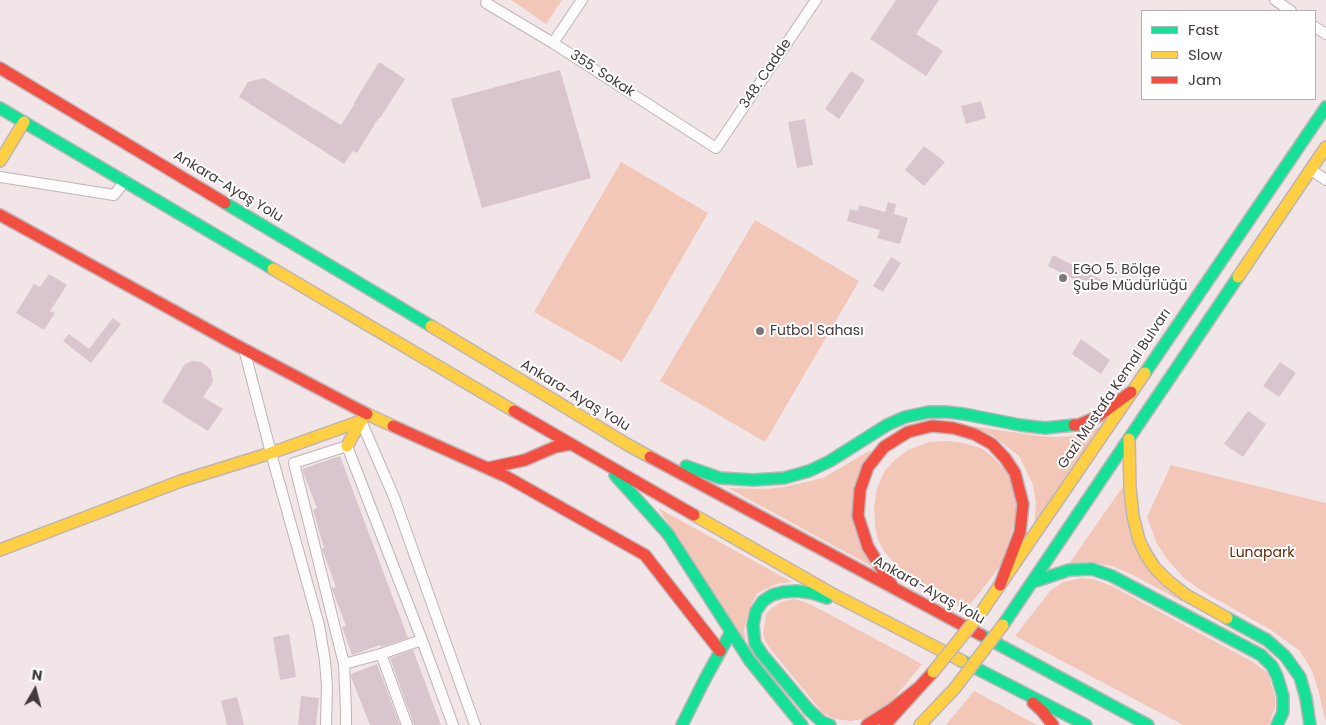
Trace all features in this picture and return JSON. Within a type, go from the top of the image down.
[{"type":"main road","name":"Ankara-Ayaş Yolu","points":[[0,68],[628,446],[1148,725]]},
{"type":"main road","name":"Gazi Mustafa Kemal Bulvarı","points":[[918,688],[980,614],[1326,107]]},
{"type":"main road","points":[[0,108],[605,464],[830,592],[1086,725]]},
{"type":"main road","points":[[0,161],[24,122]]},
{"type":"main road","points":[[920,725],[955,688],[1003,625],[1326,147]]},
{"type":"main road","points":[[0,215],[244,349],[364,418],[507,477],[645,555],[720,651]]},
{"type":"main road","points":[[628,446],[720,478],[753,480],[784,478],[830,461],[887,425],[905,417],[929,412],[947,412],[1045,428],[1078,425],[1097,417],[1131,392]]},
{"type":"main road","points":[[347,446],[364,418]]},
{"type":"main road","points":[[0,550],[181,481],[271,453],[364,418]]},
{"type":"main road","points":[[894,588],[868,547],[858,516],[860,490],[868,467],[884,447],[908,432],[932,426],[952,428],[974,434],[992,444],[1005,458],[1014,473],[1023,504],[1020,532],[1000,585]]},
{"type":"main road","points":[[1129,439],[1132,516],[1139,540],[1146,555],[1155,568],[1186,595],[1266,640],[1285,656],[1300,677],[1306,698],[1310,725]]},
{"type":"main road","points":[[488,468],[525,460],[556,447],[571,444]]},
{"type":"main road","points":[[605,464],[668,534],[750,661],[802,725]]},
{"type":"main road","points":[[1033,582],[1069,570],[1092,569],[1112,576],[1261,656],[1272,666],[1283,696],[1283,712],[1277,725]]},
{"type":"main road","points":[[830,725],[822,722],[809,710],[762,654],[755,643],[753,625],[756,611],[763,601],[772,595],[797,591],[812,593],[874,615]]},
{"type":"main road","points":[[682,725],[731,632]]},
{"type":"main road","points":[[1013,687],[1042,711],[1053,725]]},
{"type":"main road","points":[[867,725],[892,710],[918,688]]},
{"type":"main road","points":[[884,725],[918,688]]},
{"type":"street","points":[[553,42],[582,0]]},
{"type":"street","name":"348. Cadde","points":[[716,148],[816,0]]},
{"type":"street","points":[[1274,0],[1289,10]]},
{"type":"street","name":"355. Sokak","points":[[486,3],[553,42],[716,148]]},
{"type":"street","points":[[1311,170],[1325,176]]},
{"type":"street","points":[[0,177],[114,195],[125,181]]},
{"type":"street","points":[[244,349],[319,625],[327,686],[326,725]]},
{"type":"street","points":[[364,418],[475,725]]},
{"type":"street","points":[[346,725],[344,664],[294,463],[347,446],[453,725]]},
{"type":"street","points":[[344,664],[422,640]]},
{"type":"street","points":[[381,654],[407,725]]},
{"type":"street","points":[[346,711],[353,725]]},
{"type":"green space","points":[[511,0],[562,0],[546,24]]},
{"type":"green space","points":[[621,162],[708,213],[622,362],[534,312]]},
{"type":"green space","name":"Futbol Sahası","points":[[755,220],[859,281],[765,442],[660,381]]},
{"type":"green space","points":[[958,424],[1056,437],[1078,436],[1102,426],[1034,527],[1036,503],[1033,485],[1019,456],[992,435]]},
{"type":"green space","points":[[948,441],[981,448],[1005,470],[1014,486],[1017,515],[1001,565],[966,610],[911,580],[883,550],[877,537],[875,525],[874,507],[877,488],[885,470],[908,450],[929,442]]},
{"type":"green space","points":[[871,450],[859,484],[873,567],[728,488],[766,489],[823,478]]},
{"type":"green space","name":"Lunapark","points":[[1171,465],[1326,503],[1326,723],[1312,671],[1300,651],[1271,630],[1202,591],[1184,578],[1157,544],[1147,517]]},
{"type":"green space","points":[[1126,482],[1127,507],[1183,602],[1112,566],[1094,563],[1069,564]]},
{"type":"green space","points":[[658,508],[792,582],[776,584],[758,593],[747,617],[744,630],[746,643]]},
{"type":"green space","points":[[1083,578],[1093,579],[1112,586],[1253,662],[1268,673],[1275,697],[1275,707],[1269,725],[1183,725],[1015,636],[1051,590],[1063,582]]},
{"type":"green space","points":[[795,599],[810,604],[922,664],[884,711],[863,719],[850,721],[835,719],[823,713],[771,650],[763,634],[766,614],[783,601]]},
{"type":"green space","points":[[974,691],[1037,725],[946,725]]},
{"type":"building","points":[[896,0],[939,0],[916,34],[943,51],[926,76],[870,39]]},
{"type":"building","points":[[379,62],[405,79],[357,153],[353,151],[344,164],[239,97],[248,82],[264,78],[341,125]]},
{"type":"building","points":[[560,70],[591,178],[482,208],[451,99]]},
{"type":"building","points":[[851,71],[865,80],[839,119],[825,109]]},
{"type":"building","points":[[981,101],[986,118],[966,124],[961,106]]},
{"type":"building","points":[[805,119],[813,165],[797,168],[788,122]]},
{"type":"building","points":[[924,146],[945,162],[924,186],[905,170]]},
{"type":"building","points":[[888,202],[896,204],[894,214],[908,218],[900,244],[877,238],[880,230],[847,221],[850,209],[858,211],[859,205],[885,212]]},
{"type":"building","points":[[1053,255],[1102,280],[1096,291],[1048,266]]},
{"type":"building","points":[[891,257],[901,263],[883,292],[873,286]]},
{"type":"building","points":[[49,274],[67,285],[50,311],[55,313],[44,330],[16,313],[34,284],[40,287]]},
{"type":"building","points":[[113,318],[121,324],[91,363],[63,341],[69,334],[89,349]]},
{"type":"building","points":[[1081,339],[1110,360],[1101,374],[1072,354]]},
{"type":"building","points":[[192,361],[201,362],[211,370],[213,382],[203,397],[223,409],[208,431],[162,402],[185,364]]},
{"type":"building","points":[[1280,362],[1296,373],[1279,397],[1263,386]]},
{"type":"building","points":[[1248,411],[1266,424],[1243,457],[1224,444]]},
{"type":"building","points":[[340,456],[408,638],[352,655],[342,627],[346,626],[332,589],[336,587],[322,549],[324,548],[313,510],[317,508],[302,469]]},
{"type":"building","points":[[289,634],[296,677],[280,680],[273,637]]},
{"type":"building","points":[[413,650],[441,725],[414,725],[390,658]]},
{"type":"building","points":[[377,664],[400,725],[370,725],[351,677],[351,674]]},
{"type":"building","points":[[301,696],[319,698],[316,725],[298,725]]},
{"type":"building","points":[[237,697],[244,725],[227,725],[221,701]]},
{"type":"traffic: fast","points":[[1145,373],[1326,107]]},
{"type":"traffic: fast","points":[[0,108],[273,269]]},
{"type":"traffic: fast","points":[[225,203],[431,326]]},
{"type":"traffic: fast","points":[[1003,625],[1238,277]]},
{"type":"traffic: fast","points":[[686,466],[720,478],[753,480],[784,478],[809,471],[830,461],[887,425],[905,417],[929,412],[964,414],[1045,428],[1074,425]]},
{"type":"traffic: fast","points":[[615,475],[668,534],[750,661],[802,725]]},
{"type":"traffic: fast","points":[[1033,582],[1069,570],[1092,569],[1112,576],[1261,655],[1272,666],[1283,696],[1283,712],[1277,725]]},
{"type":"traffic: fast","points":[[827,598],[797,591],[772,595],[763,601],[756,611],[753,625],[755,643],[762,654],[809,710],[822,722],[830,725]]},
{"type":"traffic: fast","points":[[1227,618],[1267,640],[1285,656],[1300,677],[1306,698],[1310,725]]},
{"type":"traffic: fast","points":[[682,725],[731,632]]},
{"type":"traffic: fast","points":[[981,635],[1148,725]]},
{"type":"traffic: fast","points":[[962,661],[1086,725]]},
{"type":"traffic: slow","points":[[0,161],[24,122]]},
{"type":"traffic: slow","points":[[1238,277],[1326,147]]},
{"type":"traffic: slow","points":[[273,269],[514,411]]},
{"type":"traffic: slow","points":[[431,326],[650,457]]},
{"type":"traffic: slow","points":[[980,614],[1145,373]]},
{"type":"traffic: slow","points":[[0,550],[181,481],[271,453],[361,421],[367,414],[393,426]]},
{"type":"traffic: slow","points":[[347,446],[361,421]]},
{"type":"traffic: slow","points":[[1129,439],[1130,488],[1133,516],[1139,540],[1146,555],[1155,568],[1168,581],[1186,595],[1227,618]]},
{"type":"traffic: slow","points":[[694,515],[838,597],[962,661]]},
{"type":"traffic: slow","points":[[933,672],[980,614]]},
{"type":"traffic: slow","points":[[955,688],[1003,625]]},
{"type":"traffic: slow","points":[[920,725],[955,688]]},
{"type":"traffic: jam","points":[[0,68],[225,203]]},
{"type":"traffic: jam","points":[[0,215],[236,345],[367,414]]},
{"type":"traffic: jam","points":[[1074,425],[1097,417],[1131,392]]},
{"type":"traffic: jam","points":[[514,411],[694,515]]},
{"type":"traffic: jam","points":[[393,426],[507,477],[645,555],[720,651]]},
{"type":"traffic: jam","points":[[893,587],[868,547],[858,516],[860,490],[868,467],[884,447],[908,432],[932,426],[953,428],[974,434],[992,444],[1015,473],[1023,504],[1020,532],[1000,585]]},
{"type":"traffic: jam","points":[[488,468],[525,460],[555,447],[571,444]]},
{"type":"traffic: jam","points":[[650,457],[981,635]]},
{"type":"traffic: jam","points":[[885,725],[933,672]]},
{"type":"traffic: jam","points":[[867,725],[892,709],[918,688]]},
{"type":"traffic: jam","points":[[1033,703],[1053,725]]},
{"type":"place","name":"EGO 5. Bölge Şube Müdürlüğü","points":[[1063,278]]},
{"type":"place","name":"Futbol Sahası","points":[[760,331]]}]
